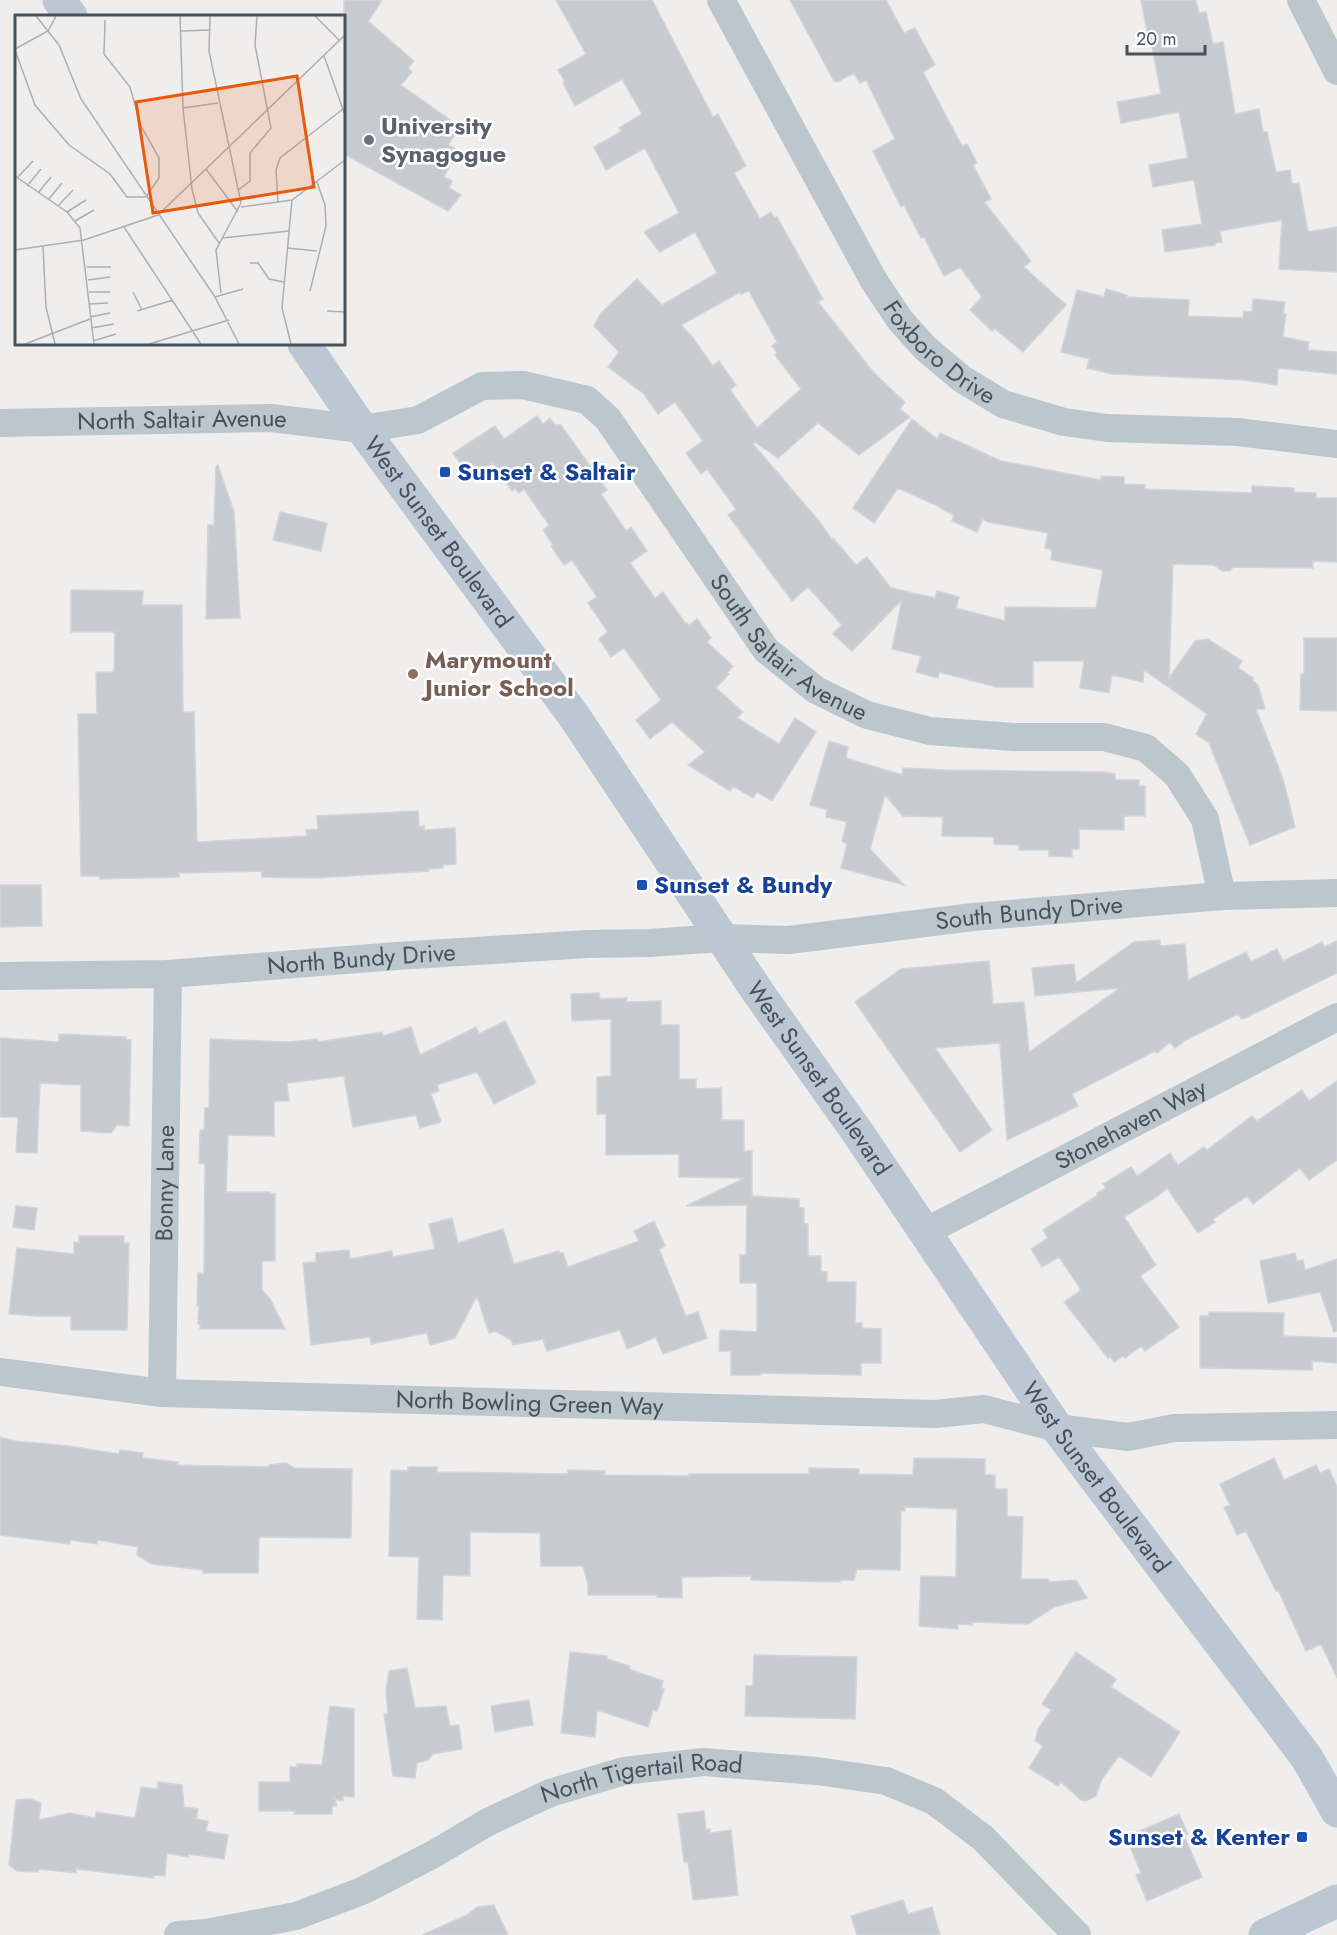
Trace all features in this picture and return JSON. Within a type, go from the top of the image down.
[{"type":"main road","points":[[59,0],[70,15]]},
{"type":"main road","name":"West Sunset Boulevard","points":[[305,345],[362,429],[560,697],[760,995],[858,1133],[1057,1428],[1307,1758],[1337,1811]]},
{"type":"main road","points":[[1265,1935],[1337,1901]]},
{"type":"street","name":"Foxboro Drive","points":[[721,0],[881,291],[900,320],[925,348],[962,379],[1003,404],[1064,422],[1107,428],[1237,432],[1337,444]]},
{"type":"street","points":[[1301,0],[1337,71]]},
{"type":"street","name":"South Saltair Avenue","points":[[362,429],[418,420],[482,387],[524,385],[587,400],[608,419],[766,650],[816,690],[867,715],[930,731],[1014,737],[1104,737],[1146,748],[1177,775],[1205,819],[1222,896]]},
{"type":"street","name":"North Saltair Avenue","points":[[0,423],[271,418],[362,429]]},
{"type":"street","name":"South Bundy Drive","points":[[722,938],[789,940],[973,917],[1222,896],[1337,893]]},
{"type":"street","name":"North Bundy Drive","points":[[0,976],[168,974],[408,955],[722,938]]},
{"type":"street","name":"Bonny Lane","points":[[162,1393],[168,974]]},
{"type":"street","name":"Stonehaven Way","points":[[925,1232],[1337,1017]]},
{"type":"street","name":"North Bowling Green Way","points":[[0,1372],[162,1393],[935,1414],[984,1409],[1057,1428],[1128,1437],[1174,1428],[1337,1425]]},
{"type":"street","name":"North Tigertail Road","points":[[178,1935],[207,1933],[296,1916],[362,1891],[432,1855],[488,1822],[550,1793],[624,1771],[703,1762],[817,1771],[886,1781],[934,1801],[983,1838],[1077,1935]]},
{"type":"building","points":[[344,0],[382,0],[368,21],[414,61],[408,68],[412,72],[401,85],[460,127],[448,145],[458,150],[444,177],[452,181],[449,188],[461,195],[448,211],[345,155]]},
{"type":"building","points":[[556,0],[652,0],[713,117],[718,114],[746,166],[734,173],[760,219],[771,212],[774,218],[777,217],[823,299],[818,302],[874,373],[905,402],[900,409],[910,417],[859,455],[818,423],[778,458],[755,442],[753,444],[819,521],[832,540],[833,538],[856,565],[867,557],[891,588],[935,598],[937,591],[959,597],[956,608],[1005,621],[1005,607],[1096,608],[1103,570],[1051,560],[1052,550],[1045,548],[1048,533],[988,522],[983,519],[977,532],[952,521],[954,515],[940,507],[898,488],[874,523],[853,508],[912,419],[937,439],[940,433],[1001,461],[1101,480],[1101,476],[1124,477],[1124,484],[1145,485],[1145,489],[1252,493],[1252,486],[1294,488],[1294,492],[1316,493],[1316,498],[1337,498],[1337,562],[1313,561],[1313,568],[1233,567],[1230,571],[1222,571],[1214,565],[1173,564],[1169,678],[1195,641],[1208,639],[1242,661],[1238,668],[1253,678],[1258,685],[1265,709],[1256,709],[1283,779],[1295,827],[1250,845],[1209,743],[1196,734],[1207,714],[1144,670],[1143,682],[1112,675],[1109,693],[1080,688],[1084,661],[1033,661],[1033,687],[996,687],[939,672],[938,678],[916,672],[921,656],[892,649],[902,600],[852,651],[833,634],[842,625],[808,587],[792,601],[728,515],[736,509],[707,469],[701,474],[686,453],[703,441],[675,402],[658,414],[644,394],[608,367],[619,352],[594,326],[601,313],[637,279],[662,305],[717,273],[695,232],[660,252],[644,232],[679,213],[645,148],[606,170],[594,147],[622,131],[619,128],[642,114],[622,79],[575,106],[558,70],[586,54]],"holes":[[[749,291],[777,342],[772,346],[777,353],[775,355],[801,389],[757,428],[730,390],[736,385],[719,361],[713,366],[681,325],[740,292],[741,294]]]},
{"type":"building","points":[[790,0],[886,0],[904,33],[915,28],[935,65],[923,72],[962,146],[967,144],[977,163],[973,165],[991,199],[984,202],[1031,261],[1024,267],[1066,305],[1023,352],[995,329],[992,331],[970,310],[982,297],[960,267],[944,276],[924,237],[921,238],[904,205],[901,207],[873,151],[895,139],[866,80],[860,83],[854,73],[837,82],[834,81]]},
{"type":"building","points":[[1141,0],[1196,0],[1199,13],[1206,12],[1213,44],[1223,42],[1235,114],[1259,109],[1263,132],[1267,132],[1276,172],[1290,170],[1292,184],[1299,183],[1308,232],[1337,227],[1337,272],[1279,269],[1282,220],[1220,231],[1222,242],[1215,243],[1215,245],[1165,252],[1162,230],[1202,224],[1194,180],[1153,187],[1149,165],[1188,158],[1179,112],[1121,123],[1117,102],[1161,94]]},
{"type":"building","points":[[1106,289],[1127,295],[1127,297],[1189,300],[1188,316],[1243,318],[1244,311],[1252,312],[1253,299],[1285,302],[1283,337],[1309,342],[1308,350],[1337,352],[1337,374],[1278,368],[1277,385],[1244,380],[1112,374],[1087,368],[1089,359],[1061,352],[1077,290],[1104,297]]},
{"type":"building","points":[[537,416],[543,424],[550,418],[555,425],[561,425],[607,490],[601,494],[626,531],[631,527],[647,551],[630,563],[655,598],[663,592],[686,624],[689,625],[697,619],[711,638],[707,642],[733,666],[716,688],[743,712],[737,718],[779,744],[795,718],[816,732],[772,801],[757,792],[753,798],[733,786],[730,791],[688,765],[705,752],[672,722],[650,739],[636,720],[661,700],[624,648],[611,657],[599,639],[608,632],[588,603],[597,597],[572,560],[564,565],[551,546],[553,545],[543,530],[549,525],[524,489],[519,493],[515,489],[512,491],[493,463],[472,479],[453,453],[495,426],[504,439]]},
{"type":"building","points":[[218,465],[234,512],[240,618],[206,619],[208,525],[214,525],[216,466]]},
{"type":"building","points":[[280,512],[327,523],[321,551],[273,540]]},
{"type":"building","points":[[71,590],[143,591],[142,605],[182,605],[183,712],[194,712],[197,842],[307,836],[306,830],[318,829],[317,816],[418,811],[419,827],[424,826],[424,830],[455,828],[456,864],[443,865],[443,868],[429,869],[429,871],[314,878],[262,877],[262,871],[179,873],[179,877],[100,879],[99,876],[81,876],[78,714],[97,714],[96,672],[114,672],[115,632],[71,632]]},
{"type":"building","points":[[1304,638],[1337,638],[1337,711],[1300,710],[1301,674],[1304,674]]},
{"type":"building","points":[[829,741],[848,747],[846,758],[902,775],[903,768],[1115,774],[1115,780],[1139,780],[1139,786],[1145,786],[1145,816],[1124,816],[1124,830],[1079,829],[1079,849],[1072,849],[1072,857],[1049,856],[1049,850],[1019,850],[1019,845],[994,844],[994,837],[942,836],[943,817],[903,816],[885,795],[870,849],[904,885],[841,868],[847,844],[842,841],[847,822],[826,817],[827,810],[810,805]]},
{"type":"building","points":[[0,885],[41,885],[42,926],[0,927]]},
{"type":"building","points":[[1160,940],[1160,946],[1185,944],[1188,980],[1246,952],[1251,962],[1277,949],[1283,961],[1322,942],[1324,947],[1337,941],[1337,973],[1245,1018],[1241,1019],[1238,1014],[1186,1040],[1175,1048],[1170,1042],[1157,1053],[1155,1051],[1072,1094],[1078,1106],[1007,1140],[1000,1043],[935,1048],[992,1130],[960,1152],[855,1002],[901,969],[989,961],[993,1004],[1024,1002],[1029,1052],[1120,988],[1035,996],[1032,968],[1074,964],[1076,983],[1134,942]]},
{"type":"building","points":[[599,993],[600,999],[627,998],[626,1002],[661,1001],[661,1025],[679,1025],[679,1079],[696,1079],[696,1089],[721,1088],[722,1120],[744,1120],[744,1151],[752,1151],[752,1196],[799,1199],[799,1208],[804,1208],[804,1224],[808,1224],[808,1256],[821,1256],[821,1272],[827,1272],[827,1282],[856,1282],[855,1323],[862,1323],[862,1328],[881,1329],[881,1363],[861,1363],[861,1375],[760,1373],[760,1375],[731,1375],[731,1351],[719,1351],[720,1330],[757,1332],[757,1283],[740,1283],[740,1255],[746,1255],[747,1205],[686,1206],[745,1178],[679,1177],[679,1154],[606,1155],[606,1114],[597,1114],[597,1077],[611,1076],[611,1019],[572,1021],[571,994]]},
{"type":"building","points":[[505,1021],[536,1083],[494,1104],[477,1072],[437,1085],[439,1091],[431,1094],[441,1122],[420,1128],[416,1115],[353,1127],[344,1076],[287,1083],[289,1101],[274,1101],[274,1136],[228,1135],[226,1192],[275,1194],[275,1261],[262,1261],[262,1290],[270,1299],[285,1329],[200,1329],[199,1305],[197,1306],[198,1273],[204,1274],[205,1164],[199,1163],[200,1130],[204,1130],[205,1108],[209,1108],[210,1039],[288,1042],[317,1039],[318,1042],[382,1032],[383,1036],[411,1027],[420,1055],[476,1027],[479,1034]]},
{"type":"building","points":[[59,1034],[126,1037],[126,1040],[131,1040],[129,1126],[117,1125],[111,1133],[81,1131],[81,1085],[40,1083],[37,1153],[16,1152],[18,1117],[0,1117],[0,1038],[59,1042]]},
{"type":"building","points":[[1337,1081],[1337,1160],[1309,1180],[1300,1168],[1253,1204],[1247,1196],[1213,1219],[1215,1222],[1198,1233],[1167,1188],[1124,1217],[1156,1265],[1140,1276],[1179,1327],[1145,1351],[1141,1346],[1125,1358],[1123,1356],[1114,1362],[1110,1356],[1108,1358],[1064,1302],[1080,1291],[1080,1288],[1059,1257],[1042,1267],[1031,1249],[1048,1238],[1043,1230],[1098,1195],[1097,1193],[1106,1188],[1103,1184],[1131,1167],[1137,1176],[1170,1153],[1178,1165],[1204,1147],[1207,1150],[1252,1116],[1257,1121],[1302,1090],[1309,1101]]},
{"type":"building","points":[[16,1206],[37,1208],[34,1230],[13,1227]]},
{"type":"building","points":[[452,1218],[458,1243],[503,1229],[514,1264],[559,1251],[563,1253],[568,1267],[639,1241],[634,1231],[654,1221],[665,1246],[659,1249],[686,1316],[698,1312],[707,1338],[663,1354],[656,1337],[627,1349],[620,1330],[547,1351],[543,1339],[513,1345],[511,1340],[495,1331],[489,1333],[477,1296],[455,1338],[430,1345],[427,1333],[371,1344],[370,1337],[311,1345],[303,1263],[316,1262],[316,1253],[349,1250],[350,1259],[392,1251],[393,1257],[435,1249],[429,1224]]},
{"type":"building","points":[[79,1236],[124,1236],[124,1243],[129,1243],[127,1330],[71,1330],[71,1316],[9,1314],[17,1248],[74,1254],[74,1242],[79,1243]]},
{"type":"building","points":[[1295,1253],[1297,1261],[1303,1260],[1305,1270],[1337,1259],[1337,1331],[1334,1332],[1320,1292],[1268,1303],[1260,1261]]},
{"type":"building","points":[[1209,1312],[1284,1313],[1283,1336],[1337,1338],[1337,1363],[1312,1361],[1312,1370],[1200,1368],[1200,1316],[1209,1316]]},
{"type":"building","points":[[0,1437],[15,1441],[119,1454],[120,1450],[143,1453],[142,1458],[178,1462],[177,1465],[269,1467],[269,1465],[286,1463],[294,1468],[352,1469],[351,1538],[259,1537],[258,1573],[203,1573],[203,1570],[152,1564],[137,1555],[138,1547],[98,1540],[97,1544],[70,1540],[70,1544],[0,1535]]},
{"type":"building","points":[[914,1458],[985,1459],[985,1475],[995,1475],[995,1489],[1007,1489],[1007,1516],[1023,1517],[1021,1579],[1048,1579],[1050,1582],[1076,1580],[1087,1598],[1054,1607],[1028,1624],[972,1622],[972,1625],[958,1624],[958,1629],[919,1626],[921,1576],[956,1577],[957,1509],[905,1507],[905,1511],[901,1511],[900,1570],[857,1569],[854,1580],[840,1580],[840,1582],[751,1580],[751,1576],[682,1577],[682,1598],[657,1597],[657,1595],[588,1595],[588,1584],[583,1566],[541,1566],[540,1533],[470,1532],[470,1576],[443,1575],[442,1620],[417,1619],[419,1557],[389,1556],[391,1470],[408,1471],[408,1467],[437,1467],[437,1472],[568,1474],[568,1470],[605,1471],[604,1475],[689,1476],[689,1474],[809,1474],[809,1468],[859,1469],[859,1474],[913,1475]]},
{"type":"building","points":[[1274,1458],[1284,1480],[1316,1465],[1320,1473],[1329,1469],[1337,1487],[1337,1678],[1321,1644],[1306,1651],[1278,1590],[1276,1591],[1246,1531],[1237,1535],[1224,1507],[1230,1505],[1220,1484]]},
{"type":"building","points":[[570,1652],[607,1656],[607,1659],[630,1666],[629,1669],[663,1681],[661,1688],[664,1689],[657,1711],[653,1710],[648,1727],[597,1710],[595,1737],[561,1733]]},
{"type":"building","points":[[1076,1652],[1116,1679],[1111,1687],[1180,1732],[1151,1777],[1119,1756],[1102,1779],[1096,1796],[1086,1801],[1081,1800],[1061,1782],[1058,1786],[1029,1768],[1043,1746],[1035,1741],[1038,1729],[1051,1710],[1042,1704]]},
{"type":"building","points":[[754,1655],[857,1657],[855,1719],[745,1716],[746,1686],[753,1686]]},
{"type":"building","points":[[407,1668],[415,1708],[446,1706],[450,1726],[459,1725],[462,1749],[433,1754],[428,1760],[417,1763],[415,1778],[393,1776],[384,1714],[388,1714],[386,1691],[389,1671]]},
{"type":"building","points":[[529,1700],[533,1725],[495,1732],[491,1706]]},
{"type":"building","points":[[330,1706],[354,1709],[354,1797],[343,1796],[343,1801],[335,1799],[337,1806],[332,1806],[332,1814],[259,1811],[259,1782],[290,1782],[290,1767],[297,1767],[297,1764],[322,1765]]},
{"type":"building","points":[[158,1782],[182,1785],[184,1807],[198,1809],[196,1819],[208,1821],[206,1831],[228,1835],[224,1859],[167,1853],[165,1876],[154,1875],[154,1878],[76,1869],[76,1873],[38,1869],[38,1872],[17,1871],[9,1865],[16,1800],[30,1799],[41,1803],[39,1820],[70,1813],[95,1818],[96,1812],[135,1818],[141,1787],[157,1789]]},
{"type":"building","points":[[704,1811],[706,1830],[710,1829],[710,1833],[731,1830],[738,1895],[693,1900],[688,1862],[684,1862],[678,1814]]},
{"type":"building","points":[[1179,1814],[1188,1834],[1184,1835],[1202,1877],[1147,1901],[1136,1875],[1141,1873],[1126,1837]]},
{"type":"building","points":[[903,1900],[908,1914],[932,1907],[940,1935],[857,1935],[851,1916]]},
{"type":"building","points":[[494,1905],[508,1935],[422,1935],[467,1915],[477,1907]]},
{"type":"place","name":"University Synagogue","points":[[369,140]]},
{"type":"place","name":"Sunset & Saltair","points":[[445,472]]},
{"type":"place","name":"Marymount Junior School","points":[[413,674]]},
{"type":"place","name":"Sunset & Bundy","points":[[642,885]]},
{"type":"place","name":"Sunset & Kenter","points":[[1302,1837]]}]
